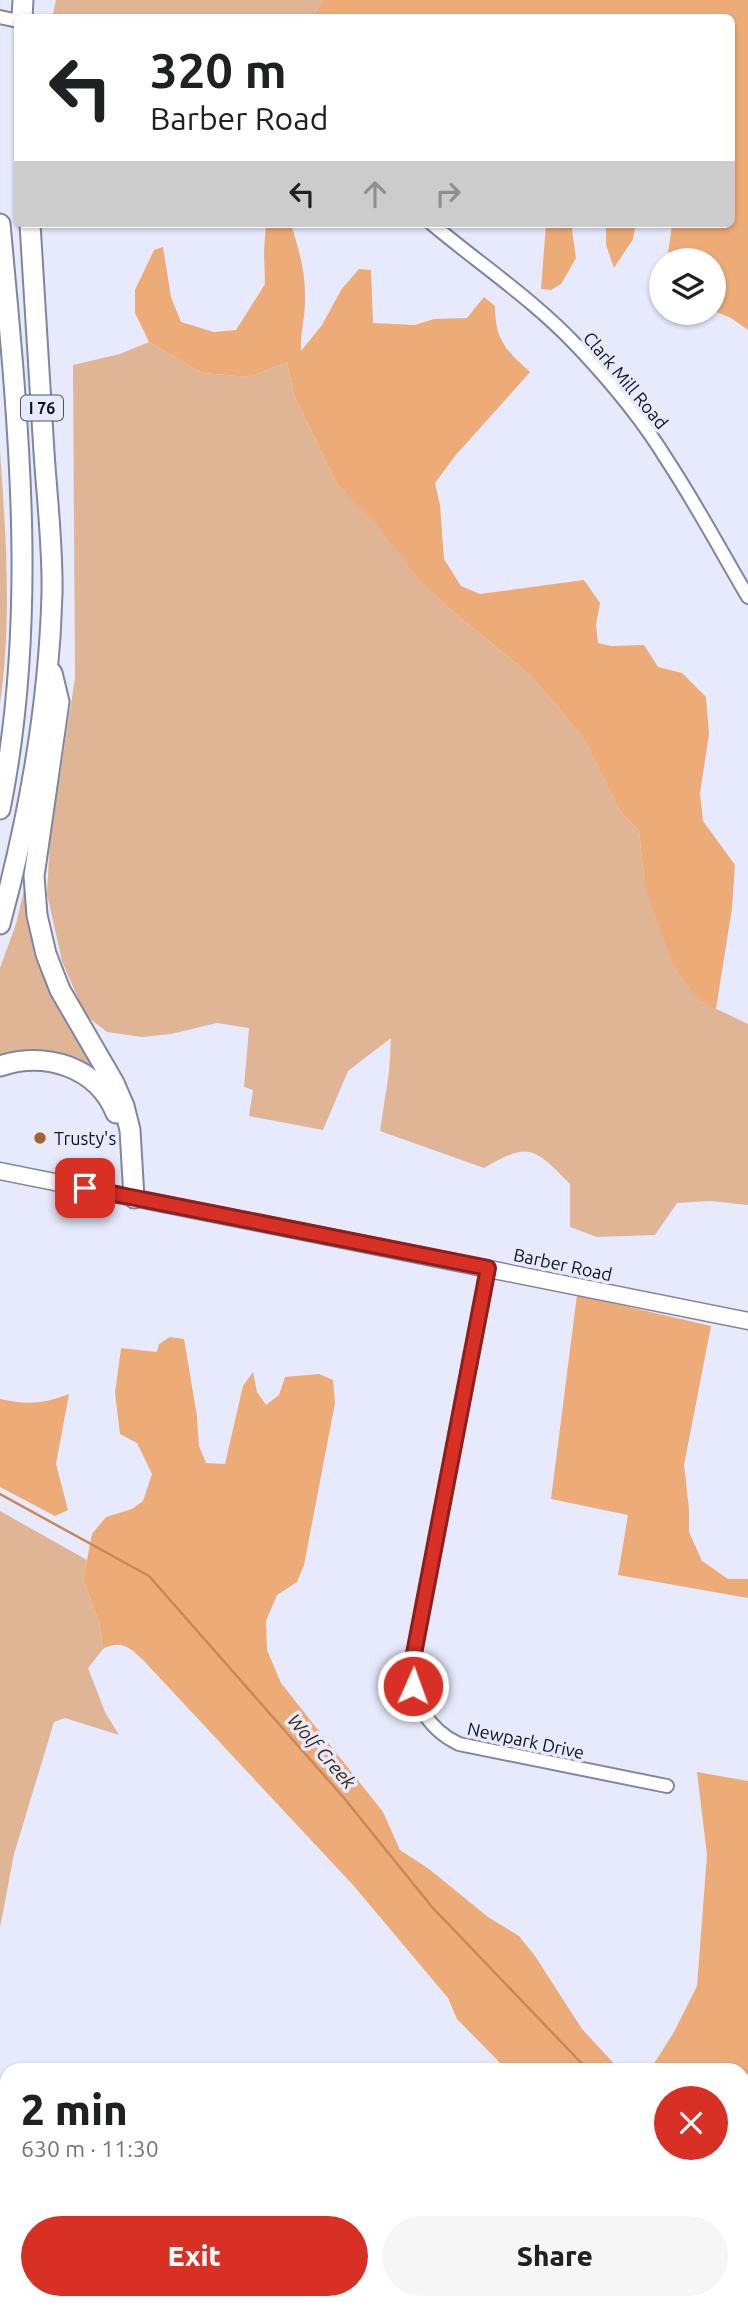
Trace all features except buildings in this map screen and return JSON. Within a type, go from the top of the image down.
[{"type":"highway","name":"I 76","points":[[0,224],[17,430],[22,539],[21,640],[17,700],[9,767],[0,809]]},
{"type":"highway","name":"I 76","points":[[0,924],[11,885],[37,754],[49,660],[52,592],[50,520],[30,228]]},
{"type":"highway","points":[[49,660],[59,702],[34,876],[37,915],[46,954],[61,990],[114,1083],[124,1106],[130,1130],[129,1197]]},
{"type":"highway","points":[[0,756],[17,700]]},
{"type":"highway","points":[[0,1066],[22,1060],[57,1062],[74,1068],[96,1084],[114,1107],[120,1122],[129,1197]]},
{"type":"main road","name":"Barber Road","points":[[0,1171],[748,1321]]},
{"type":"street","name":"Clark Mill Road","points":[[437,228],[551,321],[626,402],[666,457],[748,597]]},
{"type":"street","name":"Newpark Drive","points":[[488,1268],[412,1664],[415,1696],[429,1720],[446,1737],[459,1744],[667,1786]]},
{"type":"shaded area","points":[[56,0],[323,0],[314,14],[53,14]]},
{"type":"shaded area","points":[[323,0],[748,0],[748,330],[726,316],[726,248],[669,248],[671,228],[735,228],[735,14],[314,14]]},
{"type":"shaded area","points":[[266,228],[292,228],[305,291],[301,351],[322,325],[341,290],[359,269],[371,270],[373,323],[415,325],[434,319],[467,318],[484,297],[495,306],[497,328],[504,344],[530,372],[455,456],[435,483],[440,505],[444,559],[461,586],[480,594],[584,580],[600,603],[596,625],[598,643],[611,646],[644,645],[658,667],[682,673],[706,697],[709,734],[700,793],[703,821],[735,865],[732,908],[716,1009],[700,1001],[675,968],[652,908],[644,878],[639,831],[620,811],[583,737],[529,674],[451,610],[418,578],[380,529],[337,484],[294,396],[287,362],[250,377],[202,373],[149,342],[135,313],[135,290],[154,250],[163,247],[171,297],[181,322],[214,332],[236,330],[265,284]]},
{"type":"shaded area","points":[[546,228],[572,228],[576,258],[561,284],[551,290],[541,289]]},
{"type":"shaded area","points":[[606,228],[635,228],[633,239],[614,268],[606,245]]},
{"type":"shaded area","points":[[149,342],[202,373],[250,377],[287,362],[294,396],[337,484],[381,529],[419,578],[451,610],[529,674],[583,737],[620,811],[639,831],[644,878],[700,1001],[748,1024],[748,1205],[710,1201],[677,1203],[655,1235],[597,1237],[570,1227],[570,1184],[548,1163],[531,1152],[512,1154],[484,1168],[380,1131],[391,1038],[348,1071],[323,1130],[249,1116],[253,1090],[244,1087],[249,1028],[217,1023],[171,1034],[142,1037],[107,1032],[85,1015],[62,961],[47,894],[50,840],[75,678],[73,365],[120,354]]},
{"type":"shaded area","points":[[0,451],[7,609],[0,704]]},
{"type":"shaded area","points":[[29,869],[35,918],[106,1075],[0,1062],[0,968],[16,924]]},
{"type":"shaded area","points":[[577,1295],[711,1326],[684,1465],[689,1532],[702,1561],[728,1579],[748,1579],[748,1598],[618,1575],[628,1515],[551,1499]]},
{"type":"shaded area","points":[[170,1337],[184,1339],[197,1416],[199,1446],[206,1463],[225,1464],[243,1386],[253,1372],[257,1392],[266,1405],[279,1395],[285,1377],[319,1374],[333,1380],[335,1403],[304,1565],[297,1582],[277,1595],[266,1621],[267,1650],[281,1683],[383,1812],[400,1850],[429,1869],[488,1917],[519,1936],[582,2029],[614,2063],[500,2063],[457,2019],[448,1998],[353,1885],[144,1661],[125,1646],[115,1645],[103,1649],[99,1622],[83,1580],[92,1534],[106,1517],[132,1509],[143,1501],[152,1474],[137,1443],[120,1434],[115,1393],[121,1348],[157,1352],[159,1344]]},
{"type":"shaded area","points":[[69,1394],[56,1464],[68,1510],[55,1516],[0,1487],[0,1399],[35,1402]]},
{"type":"shaded area","points":[[0,1511],[87,1560],[83,1580],[99,1622],[103,1649],[88,1668],[105,1712],[119,1735],[65,1718],[54,1722],[14,1854],[0,1928]]},
{"type":"shaded area","points":[[697,1772],[748,1781],[748,2063],[654,2063],[674,2032],[697,1986],[707,1855]]},
{"type":"waterway","name":"Wolf Creek","points":[[0,1494],[149,1576],[344,1798],[432,1907],[581,2063]]},
{"type":"place","name":"Trusty's","points":[[40,1138]]},
{"type":"route","points":[[85,1188],[488,1268],[412,1664],[413,1686]]}]
